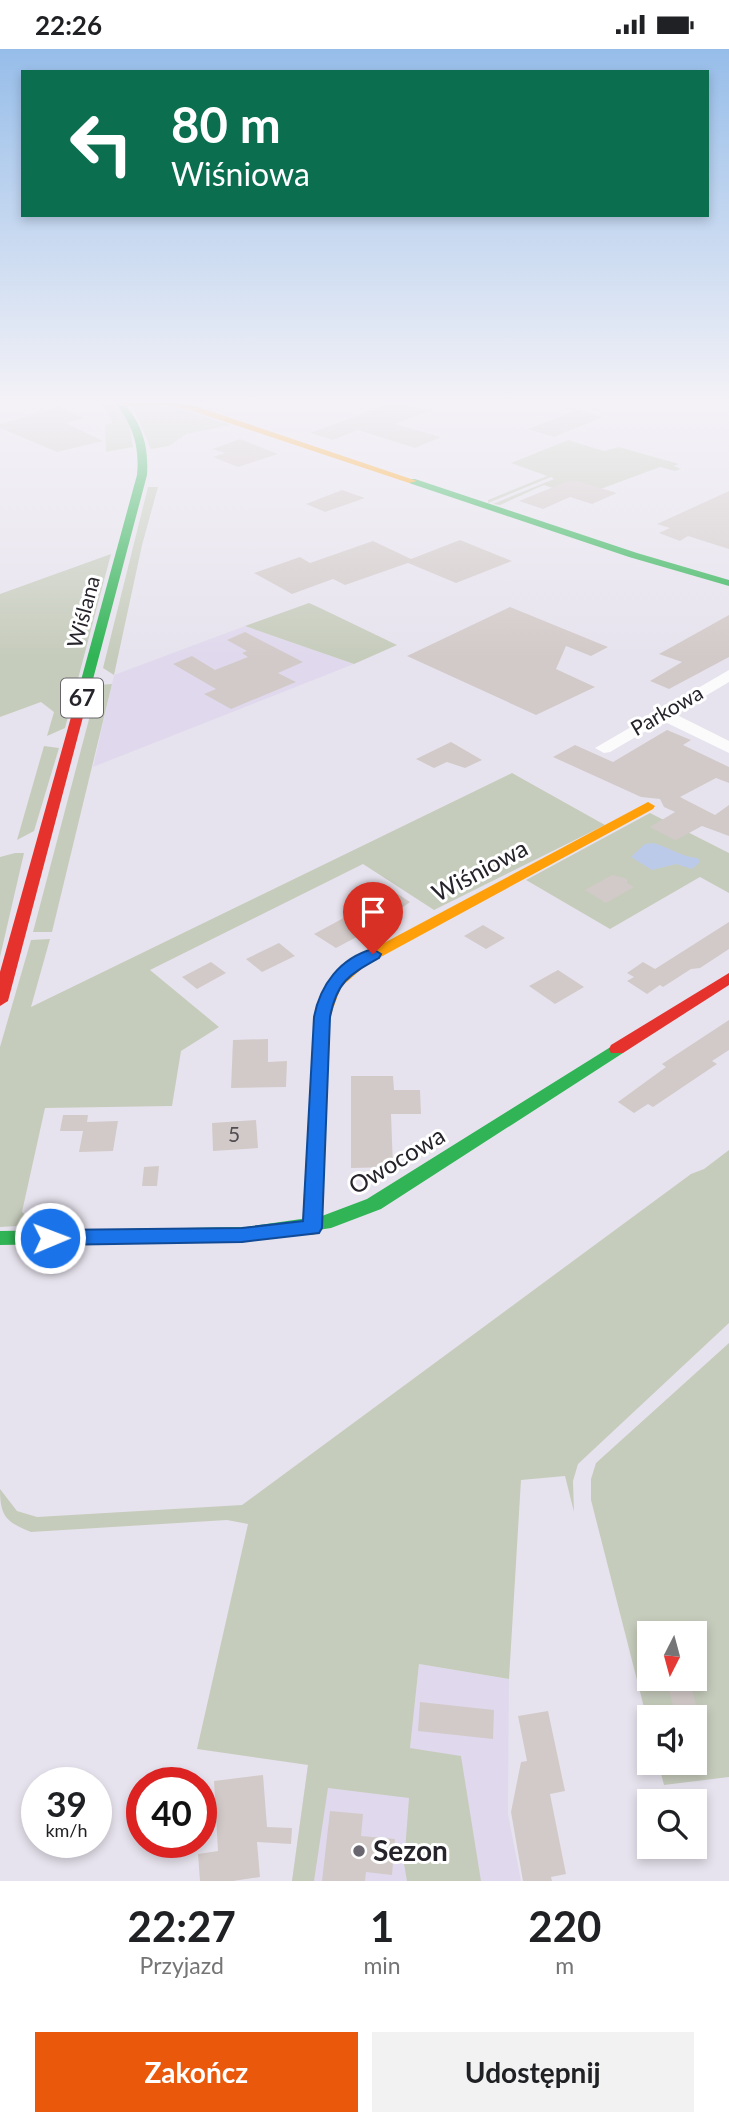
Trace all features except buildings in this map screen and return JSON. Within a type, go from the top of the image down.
[{"type":"street","name":"Wiślana","points":[[0,1000],[139,486]]},
{"type":"street","points":[[427,486],[621,551],[729,583]]},
{"type":"street","name":"Parkowa","points":[[604,748],[729,675]]},
{"type":"street","points":[[662,714],[729,748]]},
{"type":"street","name":"Wiśniowa","points":[[312,1228],[322,1017],[331,986],[345,971],[360,962],[648,806]]},
{"type":"street","name":"Owocowa","points":[[0,1238],[242,1235],[312,1228],[339,1220],[374,1204],[729,978]]},
{"type":"shaded area","points":[[245,626],[354,664],[93,767],[114,675]]},
{"type":"shaded area","points":[[419,1664],[509,1679],[508,1814],[521,1881],[292,1881],[308,1764],[407,1775]]},
{"type":"green space","points":[[521,486],[528,486],[488,503],[488,500]]},
{"type":"green space","points":[[536,486],[541,486],[500,505],[493,504]]},
{"type":"green space","points":[[548,486],[607,486],[579,497]]},
{"type":"green space","points":[[148,487],[158,487],[142,545],[114,675],[103,668]]},
{"type":"green space","points":[[111,554],[65,728],[47,736],[54,712],[41,702],[0,717],[0,594]]},
{"type":"green space","points":[[309,603],[397,645],[354,664],[245,626]]},
{"type":"green space","points":[[112,684],[52,932],[33,932],[98,685]]},
{"type":"green space","points":[[44,746],[59,748],[34,831],[17,840]]},
{"type":"green space","points":[[512,773],[605,825],[434,910],[363,864],[150,970],[219,1027],[181,1051],[172,1106],[45,1108],[22,1212],[36,1225],[0,1227],[0,1047],[31,940],[50,939],[31,1007]]},
{"type":"green space","points":[[650,813],[729,853],[729,893],[700,877],[610,929],[526,880]]},
{"type":"green space","points":[[24,853],[0,957],[0,857]]},
{"type":"green space","points":[[729,1150],[729,1323],[578,1464],[573,1481],[574,1512],[565,1476],[521,1480],[509,1679],[419,1664],[410,1748],[461,1756],[481,1881],[407,1881],[404,1864],[409,1798],[328,1788],[314,1881],[292,1881],[308,1765],[197,1749],[248,1524],[227,1520],[31,1532],[6,1517],[1,1506],[0,1489],[17,1511],[37,1517],[242,1505],[691,1174],[704,1169]]},
{"type":"green space","points":[[729,1343],[729,1777],[664,1785],[661,1775],[707,1775],[707,1705],[643,1705],[640,1691],[707,1691],[707,1621],[637,1621],[637,1680],[591,1500],[591,1479],[596,1463]]},
{"type":"water","points":[[653,843],[698,858],[700,862],[692,869],[676,864],[652,870],[631,857],[645,844]]},
{"type":"traffic: fast","points":[[77,717],[139,486]]},
{"type":"traffic: fast","points":[[428,486],[633,555],[729,583]]},
{"type":"traffic: fast","points":[[0,1238],[246,1234],[324,1223],[374,1204],[617,1049]]},
{"type":"traffic: slow","points":[[312,1228],[322,1017],[334,985],[360,962],[648,806]]},
{"type":"traffic: jam","points":[[0,1001],[77,717]]},
{"type":"traffic: jam","points":[[617,1049],[729,978]]},
{"type":"place","name":"Sezon","points":[[359,1851]]},
{"type":"route","points":[[50,1238],[242,1235],[312,1228],[322,1017],[326,998],[337,978],[373,954]]}]
